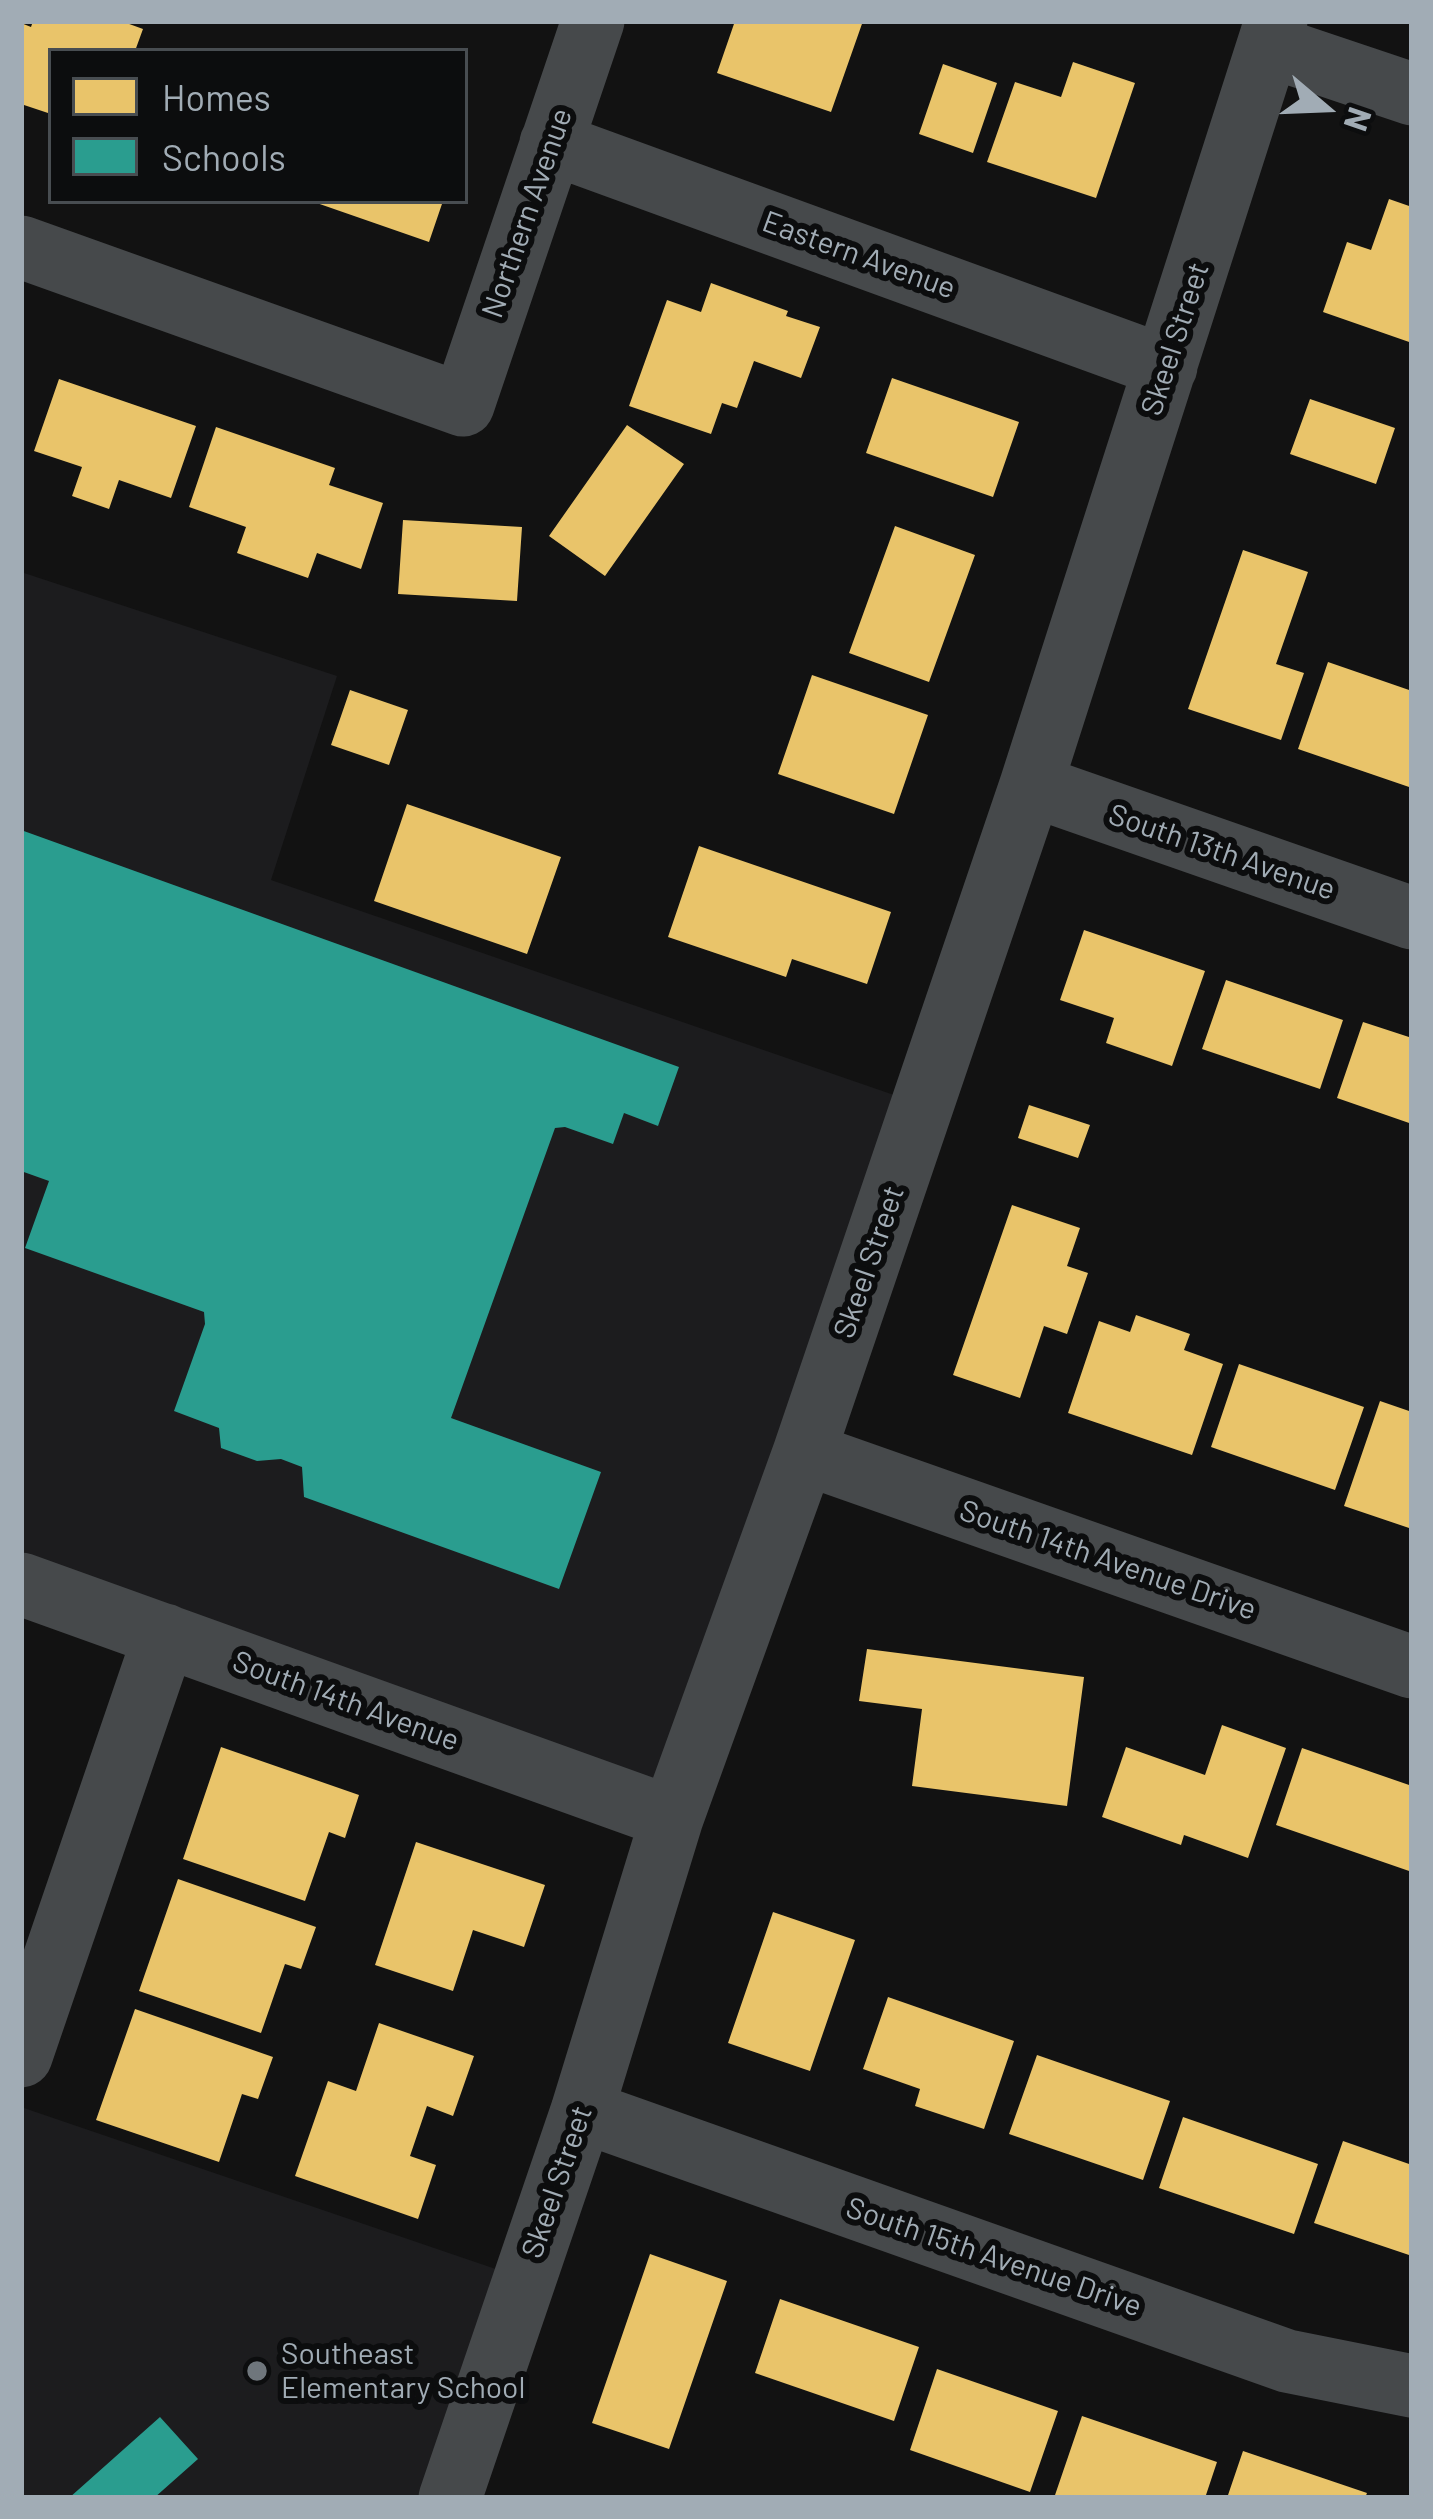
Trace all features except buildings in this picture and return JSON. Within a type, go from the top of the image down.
[{"type":"street","name":"Northern Avenue","points":[[21,247],[463,405],[592,21]]},
{"type":"street","points":[[1272,33],[1412,94]]},
{"type":"street","name":"Skeel Street","points":[[450,2498],[581,2111],[672,1819],[804,1453],[1031,785],[1272,33]]},
{"type":"street","name":"Eastern Avenue","points":[[551,143],[1166,367]]},
{"type":"street","name":"South 13th Avenue","points":[[1031,785],[1412,918]]},
{"type":"street","name":"South 14th Avenue Drive","points":[[804,1453],[1412,1667]]},
{"type":"street","name":"South 14th Avenue","points":[[21,1584],[672,1819]]},
{"type":"street","points":[[21,2056],[165,1635]]},
{"type":"street","name":"South 15th Avenue Drive","points":[[581,2111],[1287,2361],[1412,2386]]},
{"type":"shaded area","points":[[21,572],[337,676],[271,880],[923,1105],[672,1818],[21,1584]]},
{"type":"shaded area","name":"Southeast Elementary School","points":[[21,2107],[525,2279],[450,2498],[21,2498]]},
{"type":"place","name":"Southeast Elementary School","points":[[257,2371]]}]
